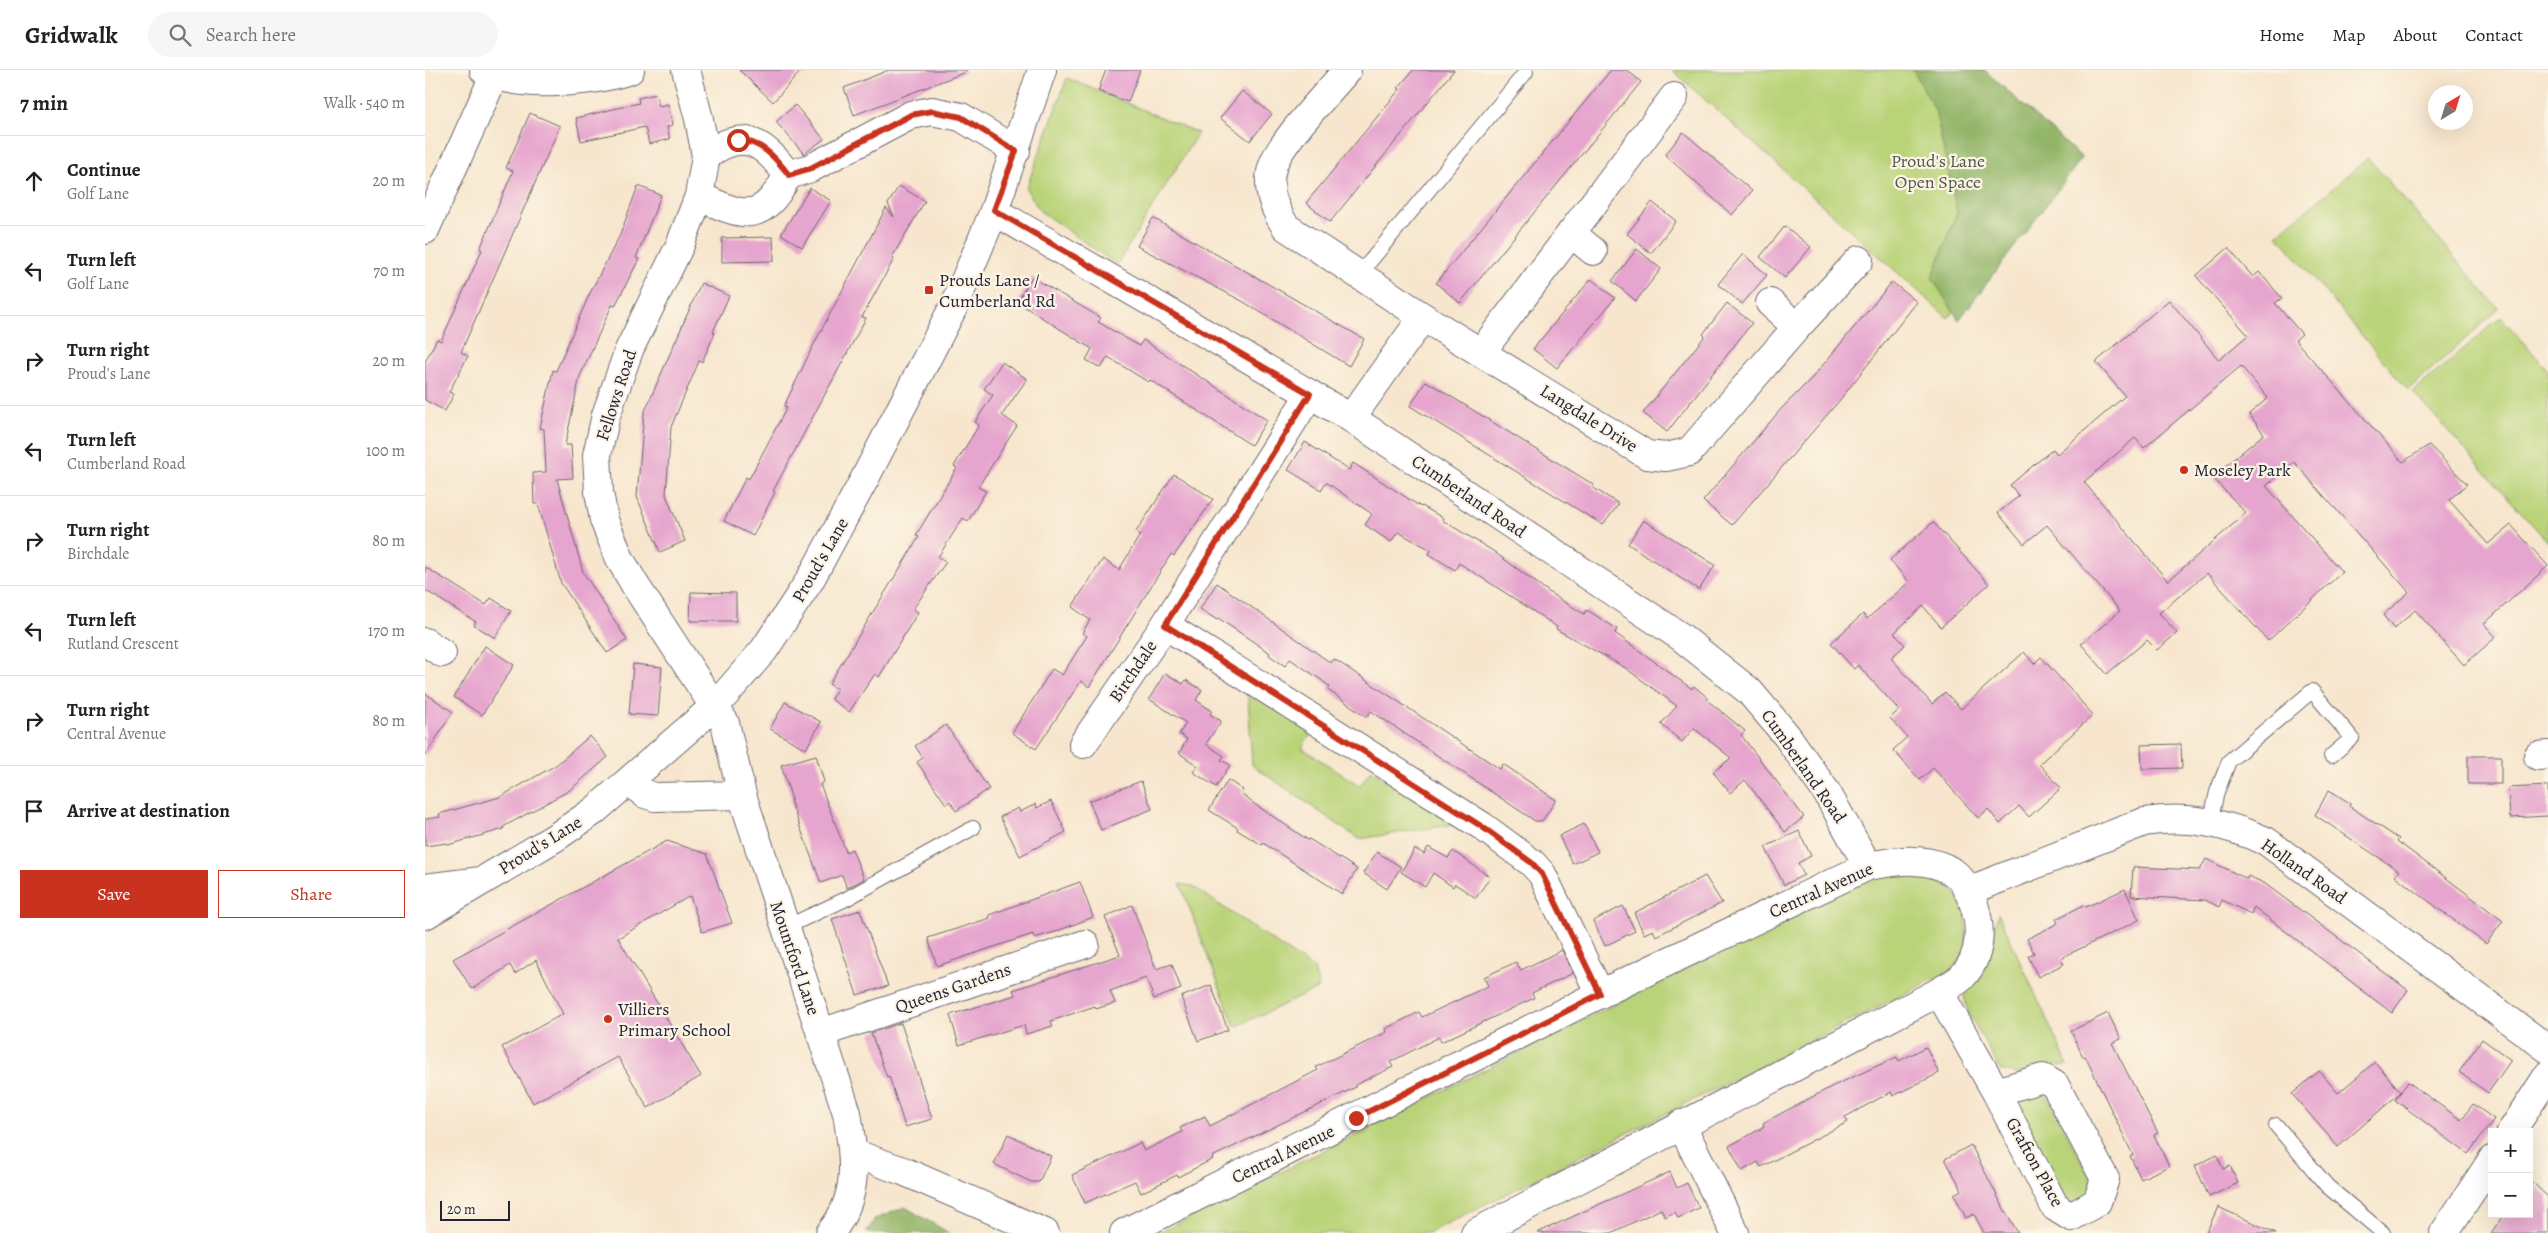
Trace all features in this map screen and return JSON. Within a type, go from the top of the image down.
[{"type":"street","points":[[425,230],[489,73],[558,81],[614,75],[630,70]]},
{"type":"street","name":"Fellows Road","points":[[686,70],[699,118],[706,156],[699,196],[680,245],[629,350],[606,415],[597,455],[604,520],[620,559],[635,585],[716,706],[725,723],[742,795]]},
{"type":"street","name":"Proud's Lane","points":[[425,915],[557,836],[629,782],[716,706],[764,650],[810,580],[869,472],[955,302],[994,210],[1016,151],[1042,70]]},
{"type":"street","name":"Langdale Drive","points":[[1347,70],[1283,147],[1273,165],[1270,187],[1275,211],[1286,227],[1358,276],[1647,455],[1666,457],[1689,452],[1797,327],[1859,260]]},
{"type":"street","points":[[1482,352],[1674,97]]},
{"type":"street","points":[[699,196],[729,211],[743,213],[756,211],[779,193],[789,175],[811,168],[911,115],[932,111],[961,117],[1016,151]]},
{"type":"street","points":[[706,156],[729,142],[747,140],[758,144],[775,157],[789,175]]},
{"type":"street","name":"Cumberland Road","points":[[994,210],[1351,418],[1681,637],[1749,691],[1787,736],[1827,793],[1868,866]]},
{"type":"street","points":[[1571,233],[1593,251]]},
{"type":"street","points":[[1770,303],[1797,327]]},
{"type":"street","points":[[1351,418],[1423,317]]},
{"type":"street","name":"Birchdale","points":[[1083,744],[1165,625],[1310,394]]},
{"type":"street","points":[[1165,625],[1481,826],[1532,863],[1542,874],[1600,994]]},
{"type":"street","points":[[629,782],[645,794],[655,797],[742,795]]},
{"type":"street","name":"Mountford Lane","points":[[742,795],[784,928],[847,1113],[853,1153],[853,1183],[843,1217],[830,1233]]},
{"type":"street","name":"Holland Road","points":[[1969,891],[2143,822],[2170,818],[2210,822],[2232,827],[2266,841],[2548,1049]]},
{"type":"street","name":"Central Avenue","points":[[1124,1233],[1600,994],[1868,866],[1903,860],[1932,863],[1955,873],[1969,891],[1977,913],[1981,934],[1974,956],[1962,976],[1939,992],[1681,1124],[1475,1233]]},
{"type":"street","points":[[425,888],[481,881]]},
{"type":"street","name":"Queens Gardens","points":[[821,1033],[1085,944]]},
{"type":"street","name":"Grafton Place","points":[[1939,992],[1996,1092],[2055,1207],[2071,1216],[2097,1202],[2105,1179],[2055,1085],[2043,1078],[1996,1092]]},
{"type":"street","points":[[2514,1128],[2548,1075]]},
{"type":"street","points":[[1681,1124],[1735,1233]]},
{"type":"street","points":[[853,1153],[903,1171],[1045,1233]]},
{"type":"street","points":[[2443,1233],[2488,1166]]},
{"type":"lane","points":[[1358,276],[1526,72]]},
{"type":"lane","points":[[2210,822],[2217,792],[2229,761],[2312,691],[2352,738],[2331,756]]},
{"type":"lane","points":[[784,928],[846,899],[973,828]]},
{"type":"lane","points":[[2276,1125],[2327,1186],[2383,1233]]},
{"type":"green space","name":"Proud's Lane Open Space","points":[[1672,70],[1984,70],[2082,158],[1948,318]]},
{"type":"green space","points":[[1913,70],[1984,70],[2082,158],[1959,320],[1932,278],[1957,212],[1935,110]]},
{"type":"green space","points":[[1067,78],[1198,133],[1117,265],[1040,211],[1026,189]]},
{"type":"green space","points":[[2368,158],[2499,309],[2408,390],[2277,235]]},
{"type":"green space","points":[[2501,317],[2548,370],[2548,542],[2413,392]]},
{"type":"green space","points":[[1245,690],[1313,731],[1302,748],[1360,786],[1371,770],[1457,824],[1359,839],[1252,765],[1248,696]]},
{"type":"green space","points":[[1921,873],[1934,878],[1952,890],[1964,907],[1966,952],[1952,970],[1428,1233],[1159,1233],[1853,885],[1886,874]]},
{"type":"green space","points":[[1180,884],[1192,886],[1314,969],[1319,988],[1235,1027]]},
{"type":"green space","points":[[1998,913],[2068,1065],[2037,1068],[2019,1074],[2001,1071],[1968,1012],[1964,996],[1991,946]]},
{"type":"green space","points":[[2036,1090],[2047,1096],[2093,1183],[2088,1196],[2069,1205],[2016,1108],[2019,1094]]},
{"type":"green space","points":[[905,1207],[949,1233],[866,1233],[875,1219]]},
{"type":"building","points":[[739,70],[802,70],[773,102]]},
{"type":"building","points":[[889,70],[966,70],[966,72],[854,115],[844,88]]},
{"type":"building","points":[[1106,70],[1140,70],[1128,102],[1098,91]]},
{"type":"building","points":[[1413,70],[1454,70],[1330,222],[1306,203],[1400,89],[1398,88]]},
{"type":"building","points":[[1611,70],[1627,70],[1641,82],[1460,303],[1436,283]]},
{"type":"building","points":[[1242,91],[1272,114],[1250,141],[1220,118]]},
{"type":"building","points":[[656,94],[659,106],[668,104],[673,125],[667,127],[670,139],[649,144],[645,127],[581,141],[576,118],[639,103],[638,98]]},
{"type":"building","points":[[795,105],[824,139],[804,154],[776,122]]},
{"type":"building","points":[[530,113],[560,126],[461,352],[468,356],[449,392],[454,394],[445,411],[425,400],[425,362],[437,339],[441,341],[482,250],[480,249],[513,171],[506,168]]},
{"type":"building","points":[[1683,132],[1752,191],[1732,215],[1665,155]]},
{"type":"building","points":[[638,186],[661,195],[636,258],[639,259],[615,306],[612,305],[580,376],[565,445],[571,445],[573,478],[557,479],[583,572],[627,640],[607,653],[561,583],[538,504],[534,504],[533,473],[546,472],[544,429],[540,428],[553,370],[556,371],[590,293],[620,235]]},
{"type":"building","points":[[899,186],[925,201],[892,257],[894,259],[862,317],[866,318],[773,491],[775,492],[753,536],[724,521],[746,477],[749,479],[787,407],[784,406],[813,346],[886,208],[894,217],[888,204]]},
{"type":"building","points":[[810,188],[831,201],[802,247],[781,234]]},
{"type":"building","points":[[1652,202],[1676,221],[1651,253],[1627,234]]},
{"type":"building","points":[[1153,218],[1364,339],[1349,366],[1242,301],[1137,246]]},
{"type":"building","points":[[1785,226],[1811,247],[1785,278],[1760,257]]},
{"type":"building","points":[[773,237],[774,261],[722,262],[722,238]]},
{"type":"building","points":[[2228,248],[2253,277],[2259,272],[2282,298],[2275,303],[2302,334],[2295,340],[2403,462],[2429,445],[2467,484],[2449,500],[2488,544],[2511,525],[2548,566],[2484,624],[2496,637],[2464,665],[2415,610],[2394,629],[2383,615],[2409,592],[2294,462],[2266,486],[2342,572],[2268,641],[2207,573],[2159,613],[2177,633],[2157,650],[2147,640],[2107,674],[2081,644],[2120,611],[2047,525],[2024,544],[1998,513],[2019,496],[2010,485],[2053,449],[2057,454],[2125,396],[2096,362],[2169,300],[2219,360],[2248,335],[2196,276]],"holes":[[[2241,366],[2268,398],[2249,414],[2264,434],[2212,477],[2246,513],[2168,581],[2084,482],[2135,438],[2144,448]]]},
{"type":"building","points":[[1637,249],[1661,269],[1636,301],[1612,281]]},
{"type":"building","points":[[1743,254],[1767,275],[1742,304],[1718,284]]},
{"type":"building","points":[[1032,277],[1101,318],[1098,322],[1139,346],[1143,340],[1267,420],[1251,445],[1150,380],[1148,382],[1108,357],[1101,368],[1086,360],[1092,349],[1017,302]]},
{"type":"building","points":[[1591,279],[1615,298],[1557,368],[1533,349]]},
{"type":"building","points":[[1892,282],[1917,302],[1839,401],[1732,525],[1703,501],[1781,409],[1812,378]]},
{"type":"building","points":[[701,283],[729,296],[713,332],[715,333],[702,362],[699,361],[671,427],[666,495],[685,541],[660,552],[637,497],[644,413]]},
{"type":"building","points":[[1727,303],[1752,323],[1667,432],[1643,413],[1705,336],[1703,334]]},
{"type":"building","points":[[1002,362],[1027,379],[1002,415],[1017,426],[978,487],[986,491],[968,521],[963,518],[938,557],[946,562],[913,609],[918,612],[879,677],[875,674],[849,712],[831,699],[837,689],[829,684],[919,537],[916,535],[957,468],[954,466],[979,425],[975,422],[993,395],[984,389]]},
{"type":"building","points":[[1426,381],[1594,485],[1592,487],[1619,504],[1603,525],[1410,406]]},
{"type":"building","points":[[1305,442],[1349,470],[1353,463],[1421,507],[1443,518],[1442,520],[1493,551],[1553,595],[1584,614],[1587,610],[1617,629],[1615,633],[1692,689],[1694,686],[1708,698],[1707,700],[1745,731],[1741,735],[1804,817],[1785,832],[1745,780],[1730,793],[1713,772],[1731,758],[1694,728],[1682,742],[1661,724],[1677,706],[1624,667],[1556,629],[1557,627],[1459,563],[1455,570],[1429,554],[1431,550],[1398,532],[1391,542],[1365,525],[1372,514],[1326,482],[1321,490],[1288,470]]},
{"type":"building","points":[[1174,474],[1213,499],[1174,556],[1171,554],[1089,687],[1081,681],[1036,749],[1012,733],[1052,669],[1062,675],[1087,636],[1082,633],[1090,620],[1072,607],[1103,559],[1119,570],[1140,535],[1136,532]]},
{"type":"building","points":[[1643,520],[1715,565],[1699,590],[1628,544]]},
{"type":"building","points":[[1933,522],[1989,584],[1941,627],[1923,606],[1894,633],[1905,645],[1891,658],[1932,704],[1945,692],[1961,709],[2024,652],[2034,664],[2041,657],[2093,715],[2039,764],[2061,788],[2029,817],[2019,806],[2000,824],[1988,809],[1978,818],[1933,768],[1920,780],[1893,750],[1907,737],[1890,718],[1899,710],[1858,665],[1854,669],[1831,643],[1863,614],[1867,619],[1909,582],[1890,560]]},
{"type":"building","points":[[425,567],[486,605],[491,598],[511,611],[495,638],[474,625],[476,622],[425,590]]},
{"type":"building","points":[[1217,583],[1331,663],[1334,659],[1500,769],[1503,764],[1556,800],[1542,821],[1535,821],[1371,711],[1367,717],[1328,690],[1330,687],[1320,679],[1290,659],[1285,666],[1269,655],[1270,653],[1218,618],[1217,620],[1200,609]]},
{"type":"building","points":[[691,592],[736,593],[736,621],[690,621]]},
{"type":"building","points":[[485,646],[514,665],[482,715],[454,697]]},
{"type":"building","points":[[633,664],[662,667],[658,716],[629,714]]},
{"type":"building","points":[[1165,673],[1183,684],[1186,680],[1202,690],[1196,700],[1212,711],[1210,714],[1221,721],[1206,744],[1224,756],[1221,760],[1230,765],[1216,787],[1193,772],[1198,766],[1179,753],[1187,739],[1179,734],[1186,723],[1149,699]]},
{"type":"building","points":[[425,693],[453,712],[425,756]]},
{"type":"building","points":[[785,702],[821,722],[806,749],[770,729]]},
{"type":"building","points":[[946,725],[989,789],[956,811],[950,801],[946,804],[917,762],[923,758],[915,746]]},
{"type":"building","points":[[590,736],[608,757],[570,790],[503,827],[504,829],[448,845],[447,843],[425,846],[425,819],[440,817],[439,814],[500,797],[556,765]]},
{"type":"building","points":[[2181,744],[2182,768],[2142,769],[2141,745]]},
{"type":"building","points":[[816,755],[824,782],[820,784],[846,852],[852,849],[864,879],[847,888],[842,875],[821,883],[790,800],[792,800],[781,765]]},
{"type":"building","points":[[2468,756],[2501,756],[2501,784],[2468,784]]},
{"type":"building","points":[[1228,780],[1243,790],[1241,793],[1250,801],[1308,840],[1357,869],[1342,894],[1263,843],[1262,845],[1237,830],[1238,828],[1209,810]]},
{"type":"building","points":[[1141,781],[1152,809],[1101,830],[1089,801]]},
{"type":"building","points":[[2548,786],[2548,816],[2510,818],[2508,788]]},
{"type":"building","points":[[2329,790],[2350,803],[2349,806],[2399,839],[2397,841],[2503,921],[2486,944],[2395,876],[2399,871],[2315,815]]},
{"type":"building","points":[[1051,801],[1066,832],[1020,856],[1000,817],[1018,808],[1020,812],[1036,804],[1037,808]]},
{"type":"building","points":[[1584,824],[1598,852],[1573,864],[1559,836]]},
{"type":"building","points":[[1799,831],[1811,856],[1798,863],[1804,875],[1784,885],[1765,847]]},
{"type":"building","points":[[667,841],[707,854],[732,923],[702,932],[690,896],[618,938],[701,1076],[648,1108],[618,1057],[533,1103],[502,1047],[563,1014],[536,960],[515,974],[510,965],[472,989],[453,959]]},
{"type":"building","points":[[1428,847],[1448,858],[1453,851],[1490,877],[1476,898],[1455,884],[1453,887],[1433,873],[1425,887],[1401,872],[1415,849],[1424,854]]},
{"type":"building","points":[[1377,852],[1401,867],[1387,889],[1363,873]]},
{"type":"building","points":[[2206,859],[2247,879],[2248,876],[2264,883],[2408,990],[2392,1013],[2254,907],[2251,914],[2222,900],[2219,907],[2205,900],[2131,896],[2133,867],[2200,870]]},
{"type":"building","points":[[1705,876],[1722,903],[1656,936],[1653,930],[1644,934],[1634,913]]},
{"type":"building","points":[[1080,882],[1093,917],[1055,932],[1034,938],[1033,934],[937,966],[928,938],[990,918],[989,915]]},
{"type":"building","points":[[2125,889],[2139,920],[2061,958],[2064,964],[2038,977],[2028,956],[2034,953],[2027,939],[2058,923],[2056,919],[2084,905],[2086,907]]},
{"type":"building","points":[[1132,905],[1156,969],[1172,964],[1181,989],[1154,999],[1146,978],[1110,991],[1115,1003],[1096,1009],[1095,1006],[1051,1021],[1053,1026],[1026,1034],[1024,1025],[959,1045],[950,1015],[1015,995],[1013,990],[1120,955],[1105,917]]},
{"type":"building","points":[[1623,906],[1635,931],[1605,946],[1593,921]]},
{"type":"building","points":[[860,910],[888,986],[857,995],[832,919]]},
{"type":"building","points":[[1562,950],[1573,973],[1532,993],[1534,998],[1441,1042],[1439,1037],[1390,1062],[1393,1067],[1355,1085],[1356,1087],[1212,1157],[1213,1159],[1178,1177],[1177,1175],[1141,1193],[1135,1181],[1085,1203],[1072,1175],[1140,1143],[1144,1151],[1182,1132],[1180,1128],[1205,1116],[1210,1126],[1318,1070],[1316,1067],[1387,1032],[1385,1029],[1419,1012],[1422,1017],[1488,986],[1484,977],[1516,962],[1521,970]]},
{"type":"building","points":[[1211,985],[1228,1030],[1198,1041],[1181,997]]},
{"type":"building","points":[[2108,1013],[2121,1039],[2112,1043],[2158,1133],[2154,1135],[2169,1166],[2141,1179],[2130,1156],[2133,1155],[2071,1031]]},
{"type":"building","points":[[901,1023],[932,1119],[905,1127],[889,1076],[887,1077],[871,1033]]},
{"type":"building","points":[[2482,1039],[2511,1060],[2488,1093],[2459,1072]]},
{"type":"building","points":[[1926,1047],[1939,1073],[1893,1096],[1891,1092],[1845,1117],[1848,1122],[1761,1167],[1758,1162],[1742,1171],[1729,1146],[1764,1127],[1763,1123],[1833,1086],[1897,1057],[1899,1061]]},
{"type":"building","points":[[2375,1062],[2401,1092],[2338,1147],[2292,1094],[2319,1071],[2338,1093]]},
{"type":"building","points":[[2408,1082],[2461,1120],[2473,1104],[2494,1119],[2468,1154],[2395,1100]]},
{"type":"building","points":[[1008,1134],[1051,1156],[1039,1182],[1031,1182],[994,1164]]},
{"type":"building","points":[[1971,1145],[2018,1233],[1984,1233],[1974,1214],[1966,1218],[1954,1194],[1962,1190],[1945,1159]]},
{"type":"building","points":[[2217,1155],[2223,1169],[2230,1166],[2238,1183],[2209,1197],[2195,1166]]},
{"type":"building","points":[[1670,1172],[1677,1188],[1687,1183],[1699,1208],[1678,1218],[1675,1212],[1665,1217],[1661,1209],[1611,1233],[1537,1233]]},
{"type":"building","points":[[2533,1183],[2548,1197],[2548,1233],[2491,1233],[2501,1218],[2533,1218]]},
{"type":"building","points":[[2218,1207],[2276,1233],[2206,1233]]},
{"type":"place","name":"Prouds Lane / Cumberland Rd","points":[[929,290]]},
{"type":"place","name":"Moseley Park","points":[[2184,470]]},
{"type":"place","name":"Villiers Primary School","points":[[608,1019]]},
{"type":"route","points":[[738,140],[747,140],[758,144],[775,157],[789,175],[811,168],[911,115],[932,111],[961,117],[1016,151],[994,210],[1310,394],[1165,625],[1481,826],[1532,863],[1542,874],[1600,994],[1356,1118]]}]
